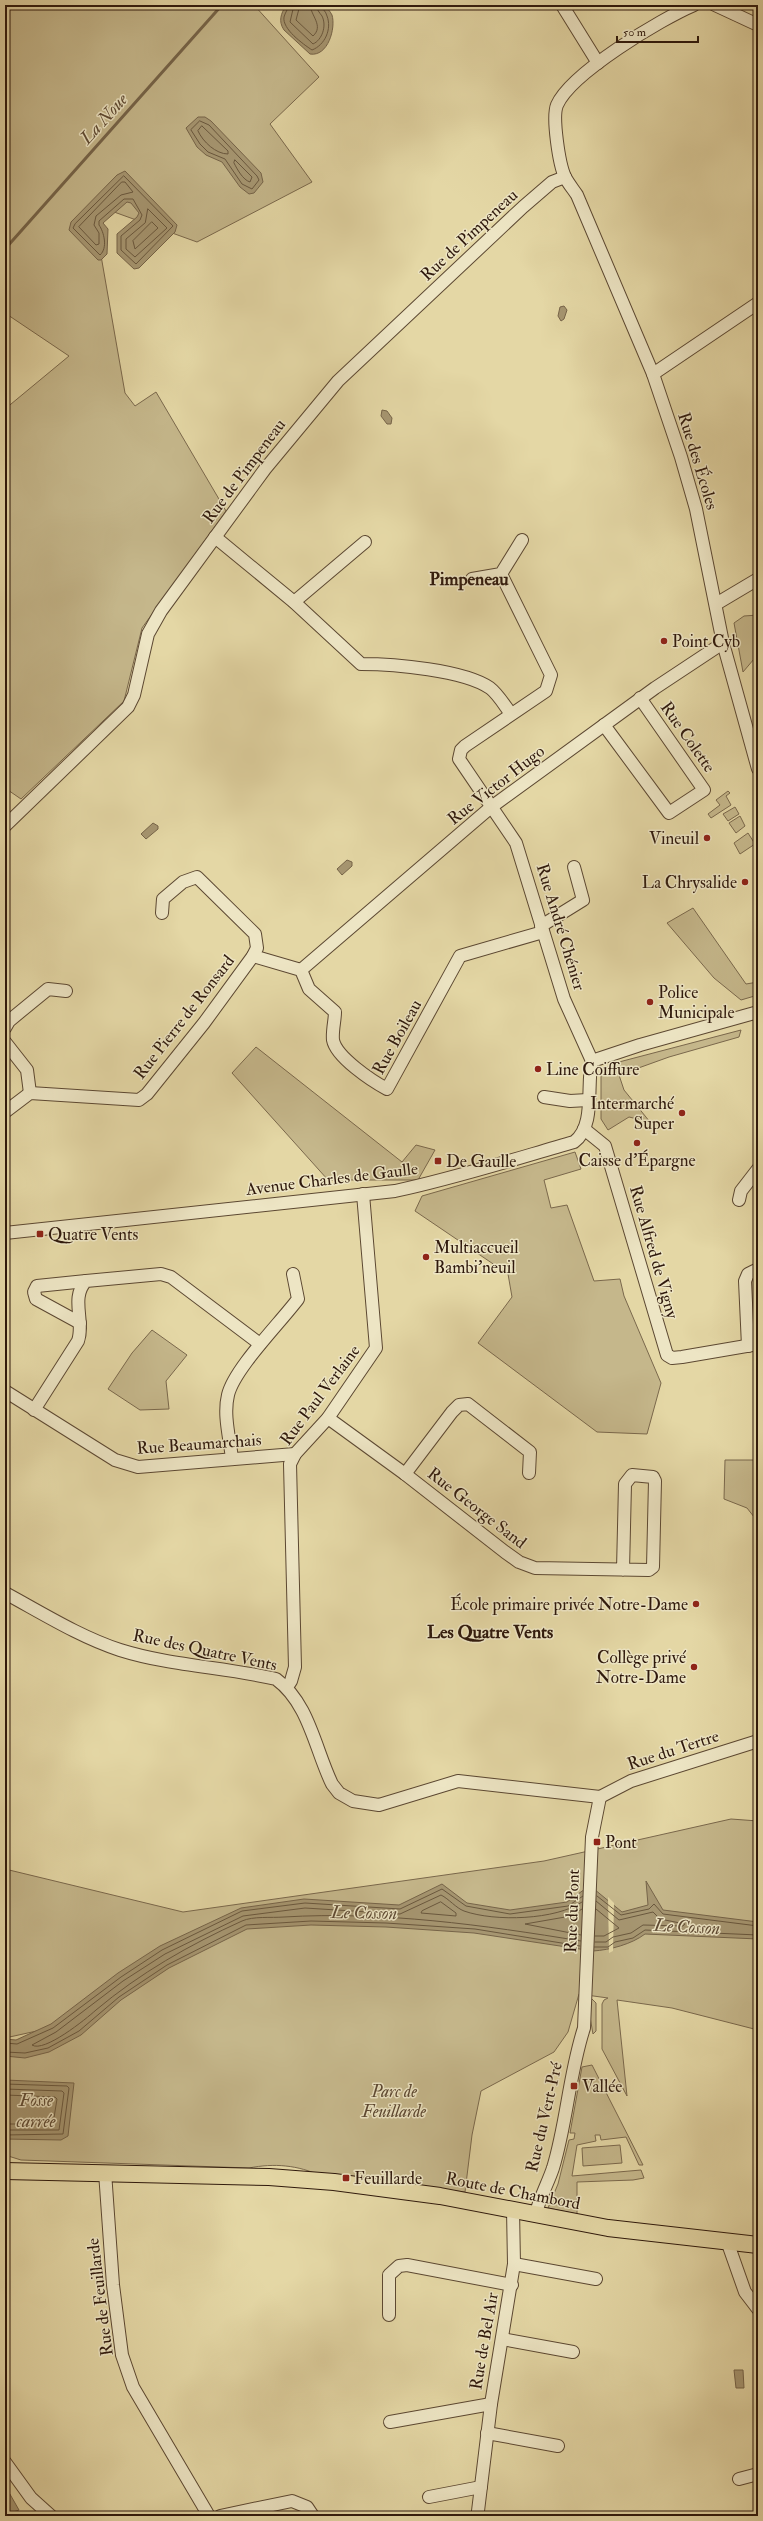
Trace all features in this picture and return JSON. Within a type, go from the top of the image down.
[{"type":"main road","points":[[5,2171],[33,2173]]},
{"type":"main road","name":"Route de Chambord","points":[[33,2173],[105,2172],[213,2175],[334,2182],[440,2196],[608,2228],[758,2245]]},
{"type":"main road","points":[[5,2183],[33,2173]]},
{"type":"street","points":[[562,5],[598,63]]},
{"type":"street","name":"Rue des Écoles","points":[[694,5],[657,22],[598,63],[563,95],[556,106],[555,132],[565,176],[577,195],[653,374],[696,509],[723,644],[758,769]]},
{"type":"street","points":[[715,5],[758,25]]},
{"type":"street","name":"Rue de Pimpeneau","points":[[5,826],[128,707],[134,695],[148,634],[161,611],[265,469],[338,381],[523,207],[552,182],[565,176]]},
{"type":"street","points":[[653,374],[758,303]]},
{"type":"street","points":[[215,537],[294,602],[361,664],[388,664],[455,675],[478,682],[491,689],[511,714]]},
{"type":"street","points":[[472,579],[501,574],[522,540]]},
{"type":"street","points":[[294,602],[365,542]]},
{"type":"street","name":"Rue André Chénier","points":[[501,574],[551,675],[546,691],[465,746],[461,750],[459,759],[490,808],[516,843],[564,999],[592,1061]]},
{"type":"street","points":[[716,604],[758,579]]},
{"type":"street","name":"Rue Victor Hugo","points":[[301,970],[490,808],[640,698],[723,644]]},
{"type":"street","name":"Rue Colette","points":[[604,725],[669,813],[704,790],[640,698]]},
{"type":"street","points":[[542,929],[583,900],[574,868]]},
{"type":"street","points":[[162,913],[163,898],[184,882],[197,877],[255,934],[257,948],[253,956],[301,970]]},
{"type":"street","name":"Rue Boileau","points":[[301,970],[309,989],[335,1012],[333,1038],[340,1052],[373,1081],[387,1089],[460,956],[542,929]]},
{"type":"street","name":"Rue Pierre de Ronsard","points":[[30,1093],[139,1100],[151,1089],[200,1029],[253,956]]},
{"type":"street","points":[[5,1028],[9,1021],[48,989],[66,991]]},
{"type":"street","points":[[584,1129],[592,1061],[640,1045],[758,1012]]},
{"type":"street","points":[[5,1042],[27,1070],[30,1093],[5,1112]]},
{"type":"street","points":[[544,1097],[570,1101],[588,1100]]},
{"type":"street","name":"Avenue Charles de Gaulle","points":[[5,1234],[363,1194],[433,1183],[567,1144],[580,1138],[584,1129]]},
{"type":"street","name":"Rue Alfred de Vigny","points":[[584,1129],[605,1146],[667,1355],[672,1358],[682,1357],[753,1345]]},
{"type":"street","points":[[739,1200],[741,1191],[758,1169]]},
{"type":"street","name":"Rue Paul Verlaine","points":[[286,1687],[291,1681],[295,1667],[296,1621],[289,1474],[295,1454],[328,1418],[376,1348],[363,1194]]},
{"type":"street","points":[[753,1345],[745,1281],[748,1274],[758,1269]]},
{"type":"street","points":[[80,1323],[36,1299],[34,1292],[37,1286],[161,1274],[171,1277],[260,1344]]},
{"type":"street","points":[[232,1459],[227,1410],[228,1395],[233,1383],[260,1344],[298,1299],[293,1274]]},
{"type":"street","points":[[34,1410],[78,1341],[81,1332],[78,1295],[80,1287],[86,1281]]},
{"type":"street","name":"Rue Beaumarchais","points":[[5,1391],[115,1460],[126,1465],[138,1467],[295,1454]]},
{"type":"street","points":[[405,1474],[452,1412],[464,1404],[468,1404],[530,1452],[529,1473]]},
{"type":"street","name":"Rue George Sand","points":[[328,1418],[405,1474],[519,1562],[535,1568],[623,1570],[648,1570],[653,1567],[655,1481],[647,1475],[632,1475],[625,1484],[623,1570]]},
{"type":"street","name":"Rue des Quatre Vents","points":[[5,1593],[86,1636],[120,1650],[170,1662],[256,1674],[276,1679],[286,1687],[300,1704],[332,1784],[339,1793],[353,1801],[379,1805],[458,1781],[600,1797]]},
{"type":"street","name":"Rue du Tertre","points":[[600,1797],[631,1781],[758,1741]]},
{"type":"street","name":"Rue du Pont","points":[[584,2028],[592,1831],[600,1797]]},
{"type":"street","name":"Rue du Vert-Pré","points":[[536,2214],[540,2196],[553,2168],[575,2054],[584,2028]]},
{"type":"street","name":"Rue de Feuillarde","points":[[105,2172],[113,2285],[122,2355],[133,2387],[209,2516]]},
{"type":"street","name":"Rue de Bel Air","points":[[478,2511],[491,2404],[512,2285],[514,2264],[513,2210]]},
{"type":"street","points":[[727,2241],[745,2292],[758,2309]]},
{"type":"street","points":[[514,2264],[596,2279]]},
{"type":"street","name":"Rue de Bel Air","points":[[389,2315],[390,2275],[399,2266],[407,2265],[512,2285]]},
{"type":"street","points":[[502,2339],[573,2352]]},
{"type":"street","name":"Rue de Bel Air","points":[[390,2422],[491,2404]]},
{"type":"street","points":[[487,2433],[558,2446]]},
{"type":"street","points":[[5,2462],[31,2498],[51,2516]]},
{"type":"street","points":[[739,2479],[758,2474]]},
{"type":"street","points":[[429,2497],[481,2487]]},
{"type":"street","points":[[220,2516],[292,2501],[307,2507],[313,2516]]},
{"type":"green space","points":[[5,5],[254,5],[319,77],[270,124],[312,182],[197,242],[92,204],[125,393],[135,406],[156,392],[226,511],[142,628],[124,701],[21,799],[5,788],[5,409],[69,356],[5,313]]},
{"type":"green space","points":[[758,615],[758,659],[754,656],[754,659],[743,672],[734,623],[744,616]]},
{"type":"green space","points":[[728,791],[730,793],[726,796],[731,805],[711,818],[708,814],[720,805],[716,800]]},
{"type":"green space","points":[[735,807],[739,814],[728,821],[723,814]]},
{"type":"green space","points":[[740,816],[745,826],[736,833],[729,823]]},
{"type":"green space","points":[[748,833],[755,844],[740,854],[734,843]]},
{"type":"green space","points":[[693,908],[746,984],[758,982],[758,995],[741,1000],[714,978],[667,923]]},
{"type":"green space","points":[[741,1030],[739,1037],[669,1057],[619,1075],[624,1090],[650,1122],[629,1117],[608,1130],[601,1119],[601,1075],[607,1067],[619,1062]]},
{"type":"green space","points":[[256,1047],[402,1162],[416,1145],[435,1150],[418,1180],[328,1180],[232,1073]]},
{"type":"green space","points":[[575,1152],[581,1169],[544,1180],[551,1208],[567,1205],[594,1281],[620,1279],[624,1296],[661,1383],[647,1434],[597,1432],[478,1343],[512,1297],[508,1274],[415,1211],[422,1196]]},
{"type":"green space","points":[[152,1330],[187,1355],[166,1381],[169,1409],[140,1410],[108,1389],[132,1353]]},
{"type":"green space","points":[[725,1460],[758,1460],[758,1522],[747,1508],[724,1499]]},
{"type":"green space","name":"Parc de Feuillarde","points":[[731,1819],[758,1821],[758,2030],[672,2008],[617,2000],[627,2096],[602,2049],[602,2004],[604,2000],[608,1998],[579,1994],[568,2032],[554,2052],[481,2091],[472,2135],[465,2192],[321,2176],[304,2169],[277,2165],[249,2168],[21,2160],[5,2155],[5,2049],[82,2021],[5,2038],[5,1869],[183,1912],[544,1861]]},
{"type":"green space","points":[[591,1998],[596,2003],[596,2031],[593,2034],[590,2017]]},
{"type":"green space","points":[[592,2065],[643,2165],[639,2165],[626,2137],[601,2140],[600,2135],[595,2135],[596,2141],[577,2145],[572,2176],[641,2170],[644,2178],[633,2180],[577,2182],[577,2214],[548,2208],[558,2184],[569,2140],[574,2139],[575,2133],[570,2133],[582,2067]]},
{"type":"green space","points":[[620,2145],[622,2163],[583,2166],[582,2148]]},
{"type":"water","points":[[286,5],[324,5],[329,11],[332,15],[333,21],[332,34],[322,51],[316,54],[310,54],[284,30],[281,24],[281,18]]},
{"type":"water","points":[[198,117],[205,117],[211,121],[261,173],[263,182],[254,193],[249,194],[240,187],[222,162],[206,155],[197,147],[186,128]]},
{"type":"water","points":[[125,171],[177,225],[175,232],[139,268],[134,269],[117,253],[117,234],[137,217],[139,213],[131,203],[127,202],[103,223],[108,229],[107,254],[101,260],[98,260],[69,230],[71,222],[117,175]]},
{"type":"water","points":[[564,306],[567,310],[564,319],[561,321],[558,316],[560,307]]},
{"type":"water","points":[[382,410],[387,411],[392,418],[391,424],[387,424],[381,416]]},
{"type":"water","points":[[153,823],[158,826],[158,829],[146,839],[141,834]]},
{"type":"water","points":[[347,860],[352,862],[352,866],[342,875],[337,869]]},
{"type":"water","name":"Le Cosson","points":[[646,1881],[663,1910],[758,1922],[758,1939],[645,1934],[634,1941],[620,1946],[593,1951],[474,1933],[386,1927],[311,1925],[247,1929],[169,1968],[121,2000],[81,2035],[49,2052],[25,2058],[5,2056],[5,2039],[16,2040],[51,2024],[118,1973],[160,1946],[241,1908],[304,1899],[399,1905],[442,1884],[467,1903],[510,1910],[567,1902],[585,1889],[594,1889],[622,1912],[648,1905]]},
{"type":"water","name":"Fosse carrée","points":[[5,2080],[74,2083],[68,2136],[61,2140],[5,2139]]},
{"type":"water","points":[[734,2370],[743,2370],[744,2388],[736,2388]]},
{"type":"water","points":[[7,2489],[19,2510],[5,2515],[5,2490]]},
{"type":"pier","points":[[608,1897],[614,1903],[613,1951],[609,1953]]},
{"type":"waterway","name":"La Noue","points":[[5,249],[222,5]]},
{"type":"place","name":"Point Cyb","points":[[664,641]]},
{"type":"place","name":"Vineuil","points":[[707,838]]},
{"type":"place","name":"La Chrysalide","points":[[745,882]]},
{"type":"place","name":"Police Municipale","points":[[650,1002]]},
{"type":"place","name":"Line Coiffure","points":[[538,1069]]},
{"type":"place","name":"Intermarché Super","points":[[682,1113]]},
{"type":"place","name":"Caisse d'Épargne","points":[[637,1143]]},
{"type":"place","name":"De Gaulle","points":[[438,1161]]},
{"type":"place","name":"Quatre Vents","points":[[40,1234]]},
{"type":"place","name":"Multiaccueil Bambi'neuil","points":[[426,1257]]},
{"type":"place","name":"École primaire privée Notre-Dame","points":[[696,1604]]},
{"type":"place","name":"Collège privé Notre-Dame","points":[[694,1667]]},
{"type":"place","name":"Pont","points":[[597,1842]]},
{"type":"place","name":"Vallée","points":[[574,2086]]},
{"type":"place","name":"Feuillarde","points":[[346,2178]]},
{"type":"district","name":"Pimpeneau","points":[[469,579]]},
{"type":"district","name":"Les Quatre Vents","points":[[490,1632]]}]
